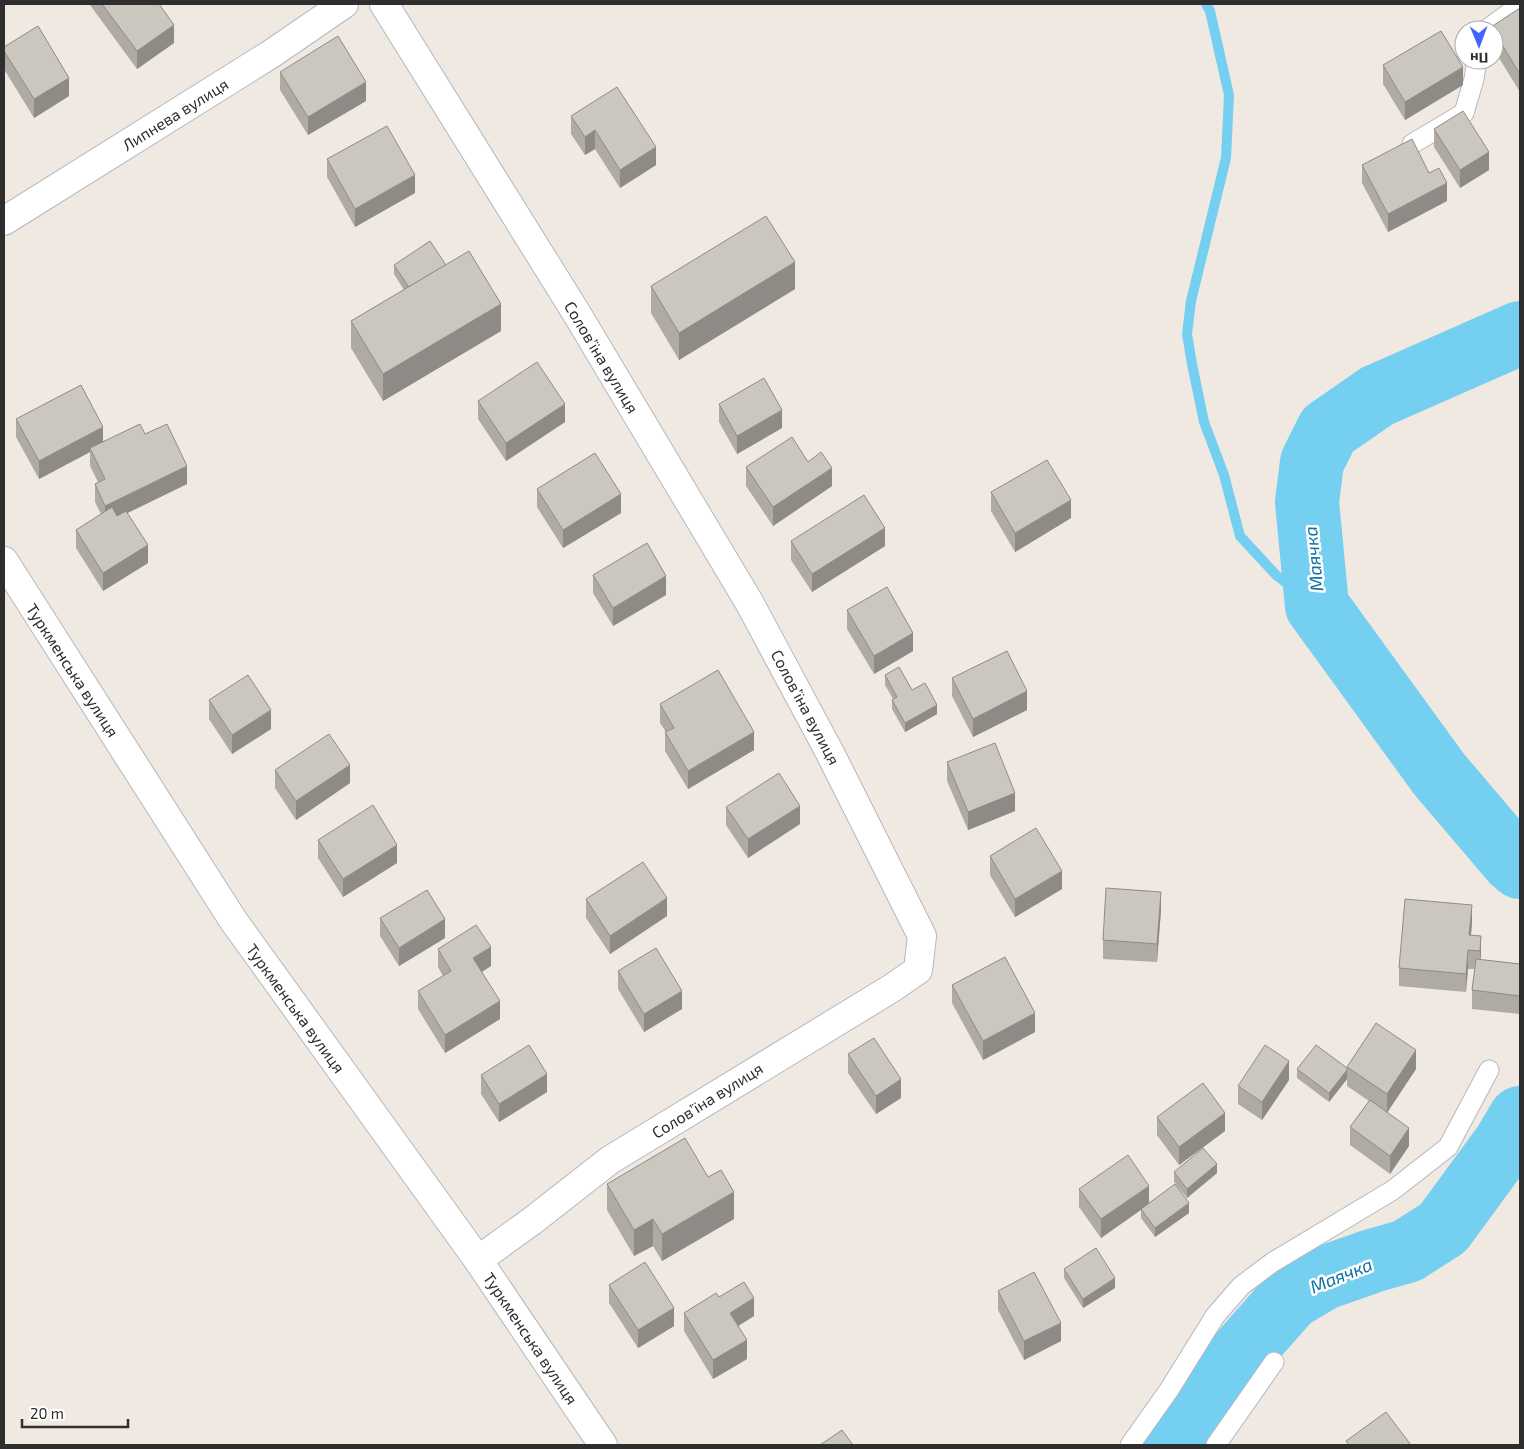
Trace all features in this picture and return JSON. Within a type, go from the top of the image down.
[{"type":"street","name":"Липнева вулиця","points":[[4,221],[271,54],[344,4]]},
{"type":"street","name":"Соловʼїна вулиця","points":[[384,4],[576,314],[750,602],[830,753],[922,936],[918,970],[892,988],[610,1160],[478,1260]]},
{"type":"street","name":"Туркменська вулиця","points":[[4,561],[233,920],[478,1260],[603,1445]]},
{"type":"lane","points":[[1500,20],[1520,5]]},
{"type":"lane","points":[[1412,144],[1464,113],[1475,70]]},
{"type":"lane","points":[[1130,1445],[1169,1390],[1215,1316],[1241,1286],[1272,1262],[1393,1190],[1448,1147],[1489,1070]]},
{"type":"lane","points":[[1216,1445],[1274,1362]]},
{"type":"building","points":[[102,4],[159,4],[174,25],[137,51]]},
{"type":"building","points":[[1520,8],[1520,74],[1504,48],[1504,20],[1502,20]]},
{"type":"building","points":[[38,26],[69,78],[34,99],[4,51],[4,47]]},
{"type":"building","points":[[1441,31],[1454,52],[1454,70],[1458,70],[1405,102],[1383,65]]},
{"type":"building","points":[[338,36],[366,82],[308,117],[280,72]]},
{"type":"building","points":[[617,87],[656,147],[620,170],[595,130],[585,137],[571,116]]},
{"type":"building","points":[[1463,111],[1489,152],[1460,170],[1434,129]]},
{"type":"building","points":[[387,126],[415,175],[355,209],[327,159]]},
{"type":"building","points":[[1412,139],[1429,173],[1439,168],[1447,183],[1388,214],[1362,165]]},
{"type":"building","points":[[766,216],[795,262],[679,333],[651,286]]},
{"type":"building","points":[[430,241],[446,265],[409,287],[394,265]]},
{"type":"building","points":[[469,251],[501,304],[383,374],[351,321]]},
{"type":"building","points":[[537,362],[565,404],[506,443],[478,401]]},
{"type":"building","points":[[764,378],[782,410],[737,436],[719,404]]},
{"type":"building","points":[[81,385],[103,427],[39,461],[16,419]]},
{"type":"building","points":[[140,424],[145,434],[167,424],[187,466],[105,506],[95,484],[105,479],[90,448]]},
{"type":"building","points":[[792,437],[808,462],[821,452],[832,468],[773,507],[746,467]]},
{"type":"building","points":[[595,453],[621,494],[563,530],[537,489]]},
{"type":"building","points":[[1047,460],[1071,500],[1015,533],[991,492]]},
{"type":"building","points":[[864,495],[885,528],[812,574],[791,541]]},
{"type":"building","points":[[112,507],[117,516],[126,511],[148,545],[103,573],[76,530]]},
{"type":"building","points":[[647,543],[666,576],[613,608],[593,575]]},
{"type":"building","points":[[887,587],[913,633],[874,656],[847,610]]},
{"type":"building","points":[[1007,651],[1027,691],[973,719],[952,678]]},
{"type":"building","points":[[899,667],[912,690],[925,683],[937,705],[905,723],[892,700],[897,697],[885,675]]},
{"type":"building","points":[[718,670],[754,732],[688,771],[665,732],[674,728],[660,704]]},
{"type":"building","points":[[248,675],[271,710],[232,735],[209,700]]},
{"type":"building","points":[[329,734],[350,765],[296,801],[275,770]]},
{"type":"building","points":[[995,743],[1015,793],[968,812],[947,762]]},
{"type":"building","points":[[779,773],[800,806],[748,839],[726,807]]},
{"type":"building","points":[[373,805],[397,845],[343,879],[318,840]]},
{"type":"building","points":[[1036,828],[1062,871],[1015,899],[990,856]]},
{"type":"building","points":[[643,862],[667,898],[610,936],[586,899]]},
{"type":"building","points":[[1106,888],[1161,892],[1157,944],[1103,940]]},
{"type":"building","points":[[427,890],[445,919],[399,948],[380,918]]},
{"type":"building","points":[[1405,899],[1472,905],[1469,935],[1481,936],[1480,951],[1468,950],[1466,974],[1399,968]]},
{"type":"building","points":[[476,925],[491,947],[473,958],[500,1001],[445,1035],[418,991],[451,971],[438,949]]},
{"type":"building","points":[[656,948],[682,991],[644,1014],[618,971]]},
{"type":"building","points":[[1005,957],[1035,1013],[983,1041],[952,985]]},
{"type":"building","points":[[1476,959],[1520,964],[1520,996],[1472,990]]},
{"type":"building","points":[[1376,1023],[1416,1050],[1387,1094],[1347,1067]]},
{"type":"building","points":[[874,1038],[901,1079],[876,1096],[848,1054]]},
{"type":"building","points":[[529,1045],[547,1074],[499,1104],[481,1075]]},
{"type":"building","points":[[1265,1045],[1289,1061],[1262,1102],[1238,1086]]},
{"type":"building","points":[[1316,1045],[1347,1068],[1329,1093],[1297,1069]]},
{"type":"building","points":[[1203,1083],[1225,1113],[1179,1147],[1157,1117]]},
{"type":"building","points":[[1370,1100],[1409,1128],[1390,1156],[1350,1127]]},
{"type":"building","points":[[685,1138],[708,1177],[721,1170],[734,1192],[662,1234],[653,1219],[634,1230],[607,1184]]},
{"type":"building","points":[[1203,1148],[1217,1164],[1187,1189],[1174,1172]]},
{"type":"building","points":[[1128,1155],[1149,1186],[1101,1219],[1079,1189]]},
{"type":"building","points":[[1175,1184],[1189,1203],[1155,1228],[1141,1209]]},
{"type":"building","points":[[1096,1248],[1115,1278],[1083,1299],[1064,1269]]},
{"type":"building","points":[[645,1262],[674,1308],[638,1330],[609,1285]]},
{"type":"building","points":[[1034,1272],[1061,1323],[1024,1341],[998,1291]]},
{"type":"building","points":[[744,1282],[754,1298],[730,1313],[747,1340],[713,1360],[684,1313],[716,1293],[719,1297]]},
{"type":"building","points":[[1386,1412],[1411,1445],[1349,1445],[1346,1441]]},
{"type":"building","points":[[842,1430],[853,1445],[820,1445]]},
{"type":"waterway","points":[[1206,4],[1210,11],[1229,95],[1226,158],[1191,301],[1187,334],[1192,364],[1204,422],[1224,475],[1240,536],[1276,575],[1317,606]]},
{"type":"waterway","name":"Маячка","points":[[1520,333],[1377,396],[1328,430],[1312,462],[1307,502],[1317,606],[1439,774],[1520,867]]},
{"type":"waterway","name":"Маячка","points":[[1168,1445],[1215,1383],[1290,1298],[1324,1278],[1407,1251],[1443,1228],[1504,1145],[1520,1118]]}]
